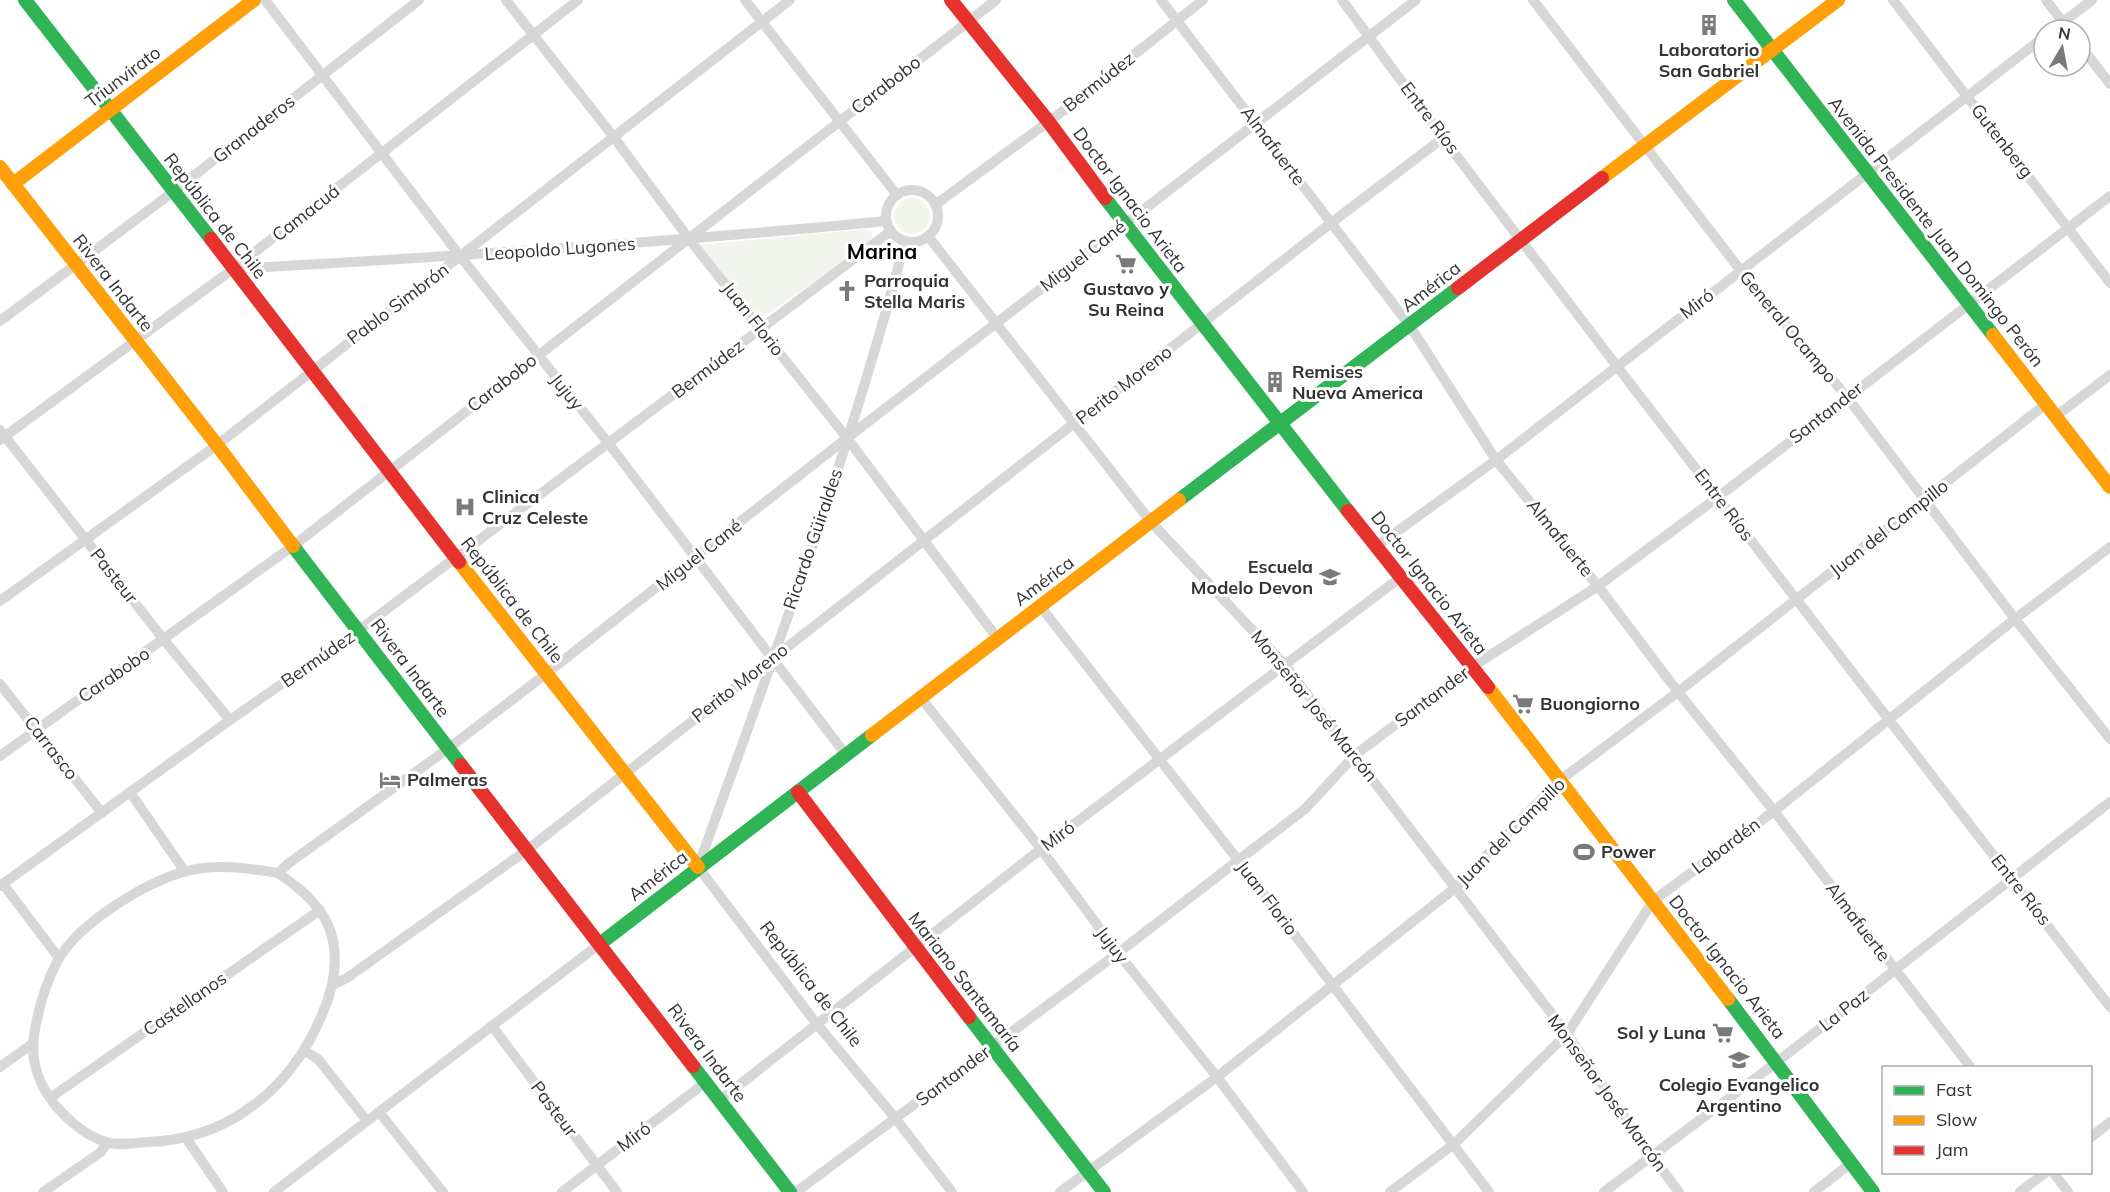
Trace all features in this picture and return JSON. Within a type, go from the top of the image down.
[{"type":"street","name":"República de Chile","points":[[25,0],[456,558],[548,673],[816,1023],[897,1119],[952,1192]]},
{"type":"street","name":"Triunvirato","points":[[13,184],[254,0]]},
{"type":"street","name":"Jujuy","points":[[265,0],[537,356],[609,444],[846,755]]},
{"type":"street","name":"Granaderos","points":[[0,321],[173,192],[419,0]]},
{"type":"street","name":"Juan Florio","points":[[506,0],[613,136],[689,239],[847,438],[998,639]]},
{"type":"street","name":"Camacuá","points":[[2,436],[136,342],[233,269],[578,0]]},
{"type":"street","points":[[745,0],[897,195]]},
{"type":"street","name":"Pablo Simbrón","points":[[0,601],[217,445],[790,0]]},
{"type":"street","name":"Doctor Ignacio Arieta","points":[[951,0],[1048,121],[1124,224],[1653,901],[1777,1062],[1873,1192]]},
{"type":"street","name":"Carabobo","points":[[0,756],[293,546],[996,0]]},
{"type":"street","name":"Almafuerte","points":[[1161,0],[1410,326],[1496,460],[1598,586],[1969,1066]]},
{"type":"street","name":"Bermúdez","points":[[935,205],[1048,121],[1203,0]]},
{"type":"street","name":"Entre Ríos","points":[[1342,0],[1443,138],[1616,365],[2110,1007]]},
{"type":"street","name":"Miguel Cané","points":[[278,873],[548,673],[847,438],[1416,0]]},
{"type":"street","name":"General Ocampo","points":[[1533,0],[1741,271],[1847,398],[2015,619],[2110,739]]},
{"type":"street","name":"Avenida Presidente Juan Domingo Perón","points":[[1734,0],[2110,487]]},
{"type":"street","name":"América","points":[[274,1192],[1279,423],[1410,326],[1521,238],[1838,0]]},
{"type":"street","name":"Gutenberg","points":[[1893,0],[2110,283]]},
{"type":"street","points":[[2046,0],[2060,18]]},
{"type":"street","points":[[2074,18],[2092,0]]},
{"type":"street","name":"Miró","points":[[1377,546],[1496,460],[1616,365],[2032,46]]},
{"type":"street","points":[[2092,61],[2110,84]]},
{"type":"street","name":"Perito Moreno","points":[[334,984],[347,978],[527,850],[1331,222],[1443,138]]},
{"type":"street","name":"Rivera Indarte","points":[[0,167],[217,445],[790,1192]]},
{"type":"street","points":[[907,191],[924,193],[935,205],[938,215],[937,224],[928,236],[918,241],[904,241],[889,227],[889,205],[897,195],[907,191]]},
{"type":"street","name":"Santander","points":[[796,1192],[1118,953],[1305,809],[1355,754],[1472,667],[1598,586],[1718,497],[2110,196]]},
{"type":"street","name":"Bermúdez","points":[[1,885],[456,558],[760,329],[889,227]]},
{"type":"street","name":"Leopoldo Lugones","points":[[233,269],[889,227]]},
{"type":"street","name":"Monseñor José Marcón","points":[[928,236],[1151,522],[1284,664],[1355,754],[1567,1034],[1679,1192]]},
{"type":"street","name":"Ricardo Güiraldes","points":[[698,867],[847,438],[904,241]]},
{"type":"street","points":[[2056,416],[2110,375]]},
{"type":"street","name":"Juan del Campillo","points":[[1060,1192],[1217,1077],[1455,888],[1559,780],[1678,692],[2046,404]]},
{"type":"street","name":"Pasteur","points":[[2,436],[230,720]]},
{"type":"street","name":"Labardén","points":[[1390,1192],[1454,1144],[1567,1034],[1653,901],[1773,811],[2015,619],[2110,547]]},
{"type":"street","name":"Miró","points":[[720,1100],[1041,849],[1401,577]]},
{"type":"street","name":"Juan Florio","points":[[1041,607],[1238,860],[1489,1192]]},
{"type":"street","name":"Carrasco","points":[[0,684],[102,813]]},
{"type":"street","name":"Jujuy","points":[[921,698],[1041,849],[1118,953],[1217,1077],[1303,1192]]},
{"type":"street","points":[[130,792],[185,872]]},
{"type":"street","name":"Mariano Santamaría","points":[[798,792],[1104,1192]]},
{"type":"street","name":"La Paz","points":[[1604,1192],[1777,1062],[2110,802]]},
{"type":"street","points":[[224,867],[278,873],[303,892],[320,910],[331,934],[334,984],[305,1051],[283,1079],[263,1098],[225,1124],[186,1138],[162,1142],[107,1143],[68,1120],[50,1098],[39,1078],[32,1044],[43,993],[59,958],[82,932],[110,909],[143,889],[185,872],[224,867]]},
{"type":"street","points":[[1,885],[59,958]]},
{"type":"street","name":"Castellanos","points":[[50,1098],[320,910]]},
{"type":"street","name":"Pasteur","points":[[492,1026],[617,1192]]},
{"type":"street","points":[[0,1067],[32,1044]]},
{"type":"street","points":[[305,1051],[318,1059],[367,1121]]},
{"type":"street","name":"Miró","points":[[562,1192],[706,1082]]},
{"type":"street","points":[[379,1112],[443,1192]]},
{"type":"street","points":[[2092,1137],[2110,1122]]},
{"type":"street","points":[[186,1138],[223,1192]]},
{"type":"street","points":[[43,1192],[101,1152],[107,1143]]},
{"type":"street","points":[[1814,1192],[1851,1163]]},
{"type":"street","points":[[2020,1192],[2045,1174]]},
{"type":"street","points":[[2054,1174],[2068,1192]]},
{"type":"shaded area","points":[[912,198],[925,203],[930,216],[925,229],[912,234],[899,229],[894,216],[899,203]]},
{"type":"shaded area","points":[[866,229],[873,233],[869,243],[761,319],[700,250],[699,245]]},
{"type":"traffic: fast","points":[[25,0],[211,239]]},
{"type":"traffic: fast","points":[[1734,0],[1993,335]]},
{"type":"traffic: fast","points":[[1105,198],[1348,511]]},
{"type":"traffic: fast","points":[[1179,500],[1458,288]]},
{"type":"traffic: fast","points":[[293,546],[461,765]]},
{"type":"traffic: fast","points":[[601,943],[872,735]]},
{"type":"traffic: fast","points":[[1728,999],[1873,1192]]},
{"type":"traffic: fast","points":[[969,1017],[1104,1192]]},
{"type":"traffic: fast","points":[[693,1066],[790,1192]]},
{"type":"traffic: slow","points":[[13,184],[254,0]]},
{"type":"traffic: slow","points":[[1602,178],[1838,0]]},
{"type":"traffic: slow","points":[[0,167],[293,546]]},
{"type":"traffic: slow","points":[[1993,335],[2110,487]]},
{"type":"traffic: slow","points":[[872,735],[1179,500]]},
{"type":"traffic: slow","points":[[459,562],[698,867]]},
{"type":"traffic: slow","points":[[1488,687],[1728,999]]},
{"type":"traffic: jam","points":[[951,0],[1048,121],[1105,198]]},
{"type":"traffic: jam","points":[[1458,288],[1602,178]]},
{"type":"traffic: jam","points":[[211,239],[459,562]]},
{"type":"traffic: jam","points":[[1348,511],[1488,687]]},
{"type":"traffic: jam","points":[[461,765],[693,1066]]},
{"type":"traffic: jam","points":[[798,792],[969,1017]]},
{"type":"place","name":"Laboratorio San Gabriel","points":[[1709,25]]},
{"type":"place","name":"Gustavo y Su Reina","points":[[1126,264]]},
{"type":"place","name":"Parroquia Stella Maris","points":[[847,291]]},
{"type":"place","name":"Remises Nueva America","points":[[1275,382]]},
{"type":"place","name":"Clinica Cruz Celeste","points":[[465,507]]},
{"type":"place","name":"Escuela Modelo Devon","points":[[1330,577]]},
{"type":"place","name":"Buongiorno","points":[[1523,704]]},
{"type":"place","name":"Palmeras","points":[[390,780]]},
{"type":"place","name":"Power","points":[[1584,852]]},
{"type":"place","name":"Sol y Luna","points":[[1723,1033]]},
{"type":"place","name":"Colegio Evangelico Argentino","points":[[1739,1060]]},
{"type":"district","name":"Marina","points":[[882,252]]}]
